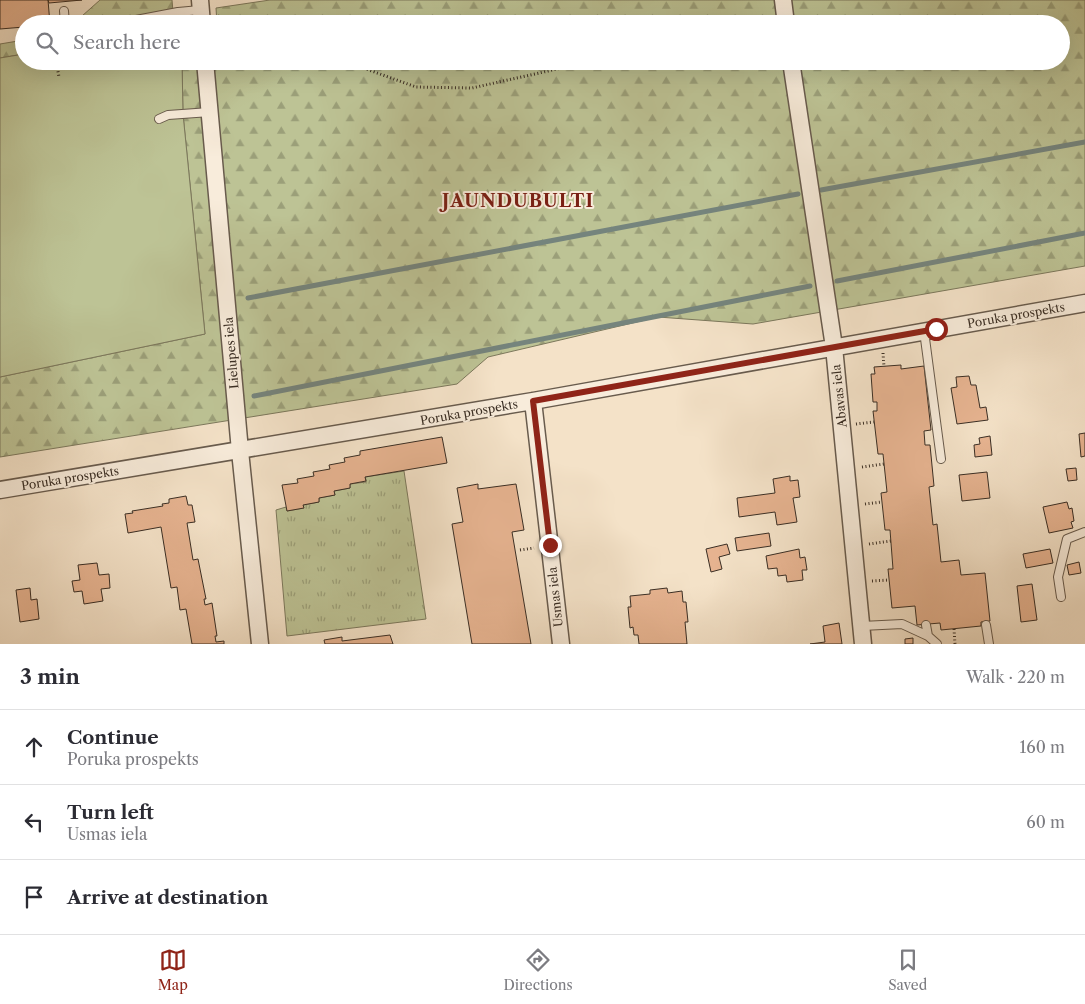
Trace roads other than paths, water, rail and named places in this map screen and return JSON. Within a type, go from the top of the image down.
[{"type":"street","points":[[783,0],[785,15]]},
{"type":"street","name":"Lielupes iela","points":[[206,70],[240,451],[260,644]]},
{"type":"street","name":"Abavas iela","points":[[792,70],[834,347],[863,644]]},
{"type":"street","name":"Poruka prospekts","points":[[0,490],[533,401],[1085,303]]},
{"type":"street","name":"Usmas iela","points":[[533,401],[561,644]]},
{"type":"lane","points":[[64,11],[64,15]]},
{"type":"lane","points":[[162,15],[201,11]]},
{"type":"lane","points":[[159,119],[168,115],[210,112]]},
{"type":"lane","points":[[924,331],[941,459]]},
{"type":"lane","points":[[1061,597],[1058,578],[1067,539],[1085,532]]},
{"type":"lane","points":[[862,626],[902,624],[928,636],[937,644]]},
{"type":"lane","points":[[926,624],[928,636]]},
{"type":"lane","points":[[986,625],[989,644]]},
{"type":"waterway","points":[[821,190],[1085,142]]},
{"type":"waterway","points":[[248,298],[798,194]]},
{"type":"waterway","points":[[837,281],[1085,233]]},
{"type":"waterway","points":[[254,396],[810,286]]},
{"type":"district","name":"JAUNDUBULTI","points":[[518,201]]}]
